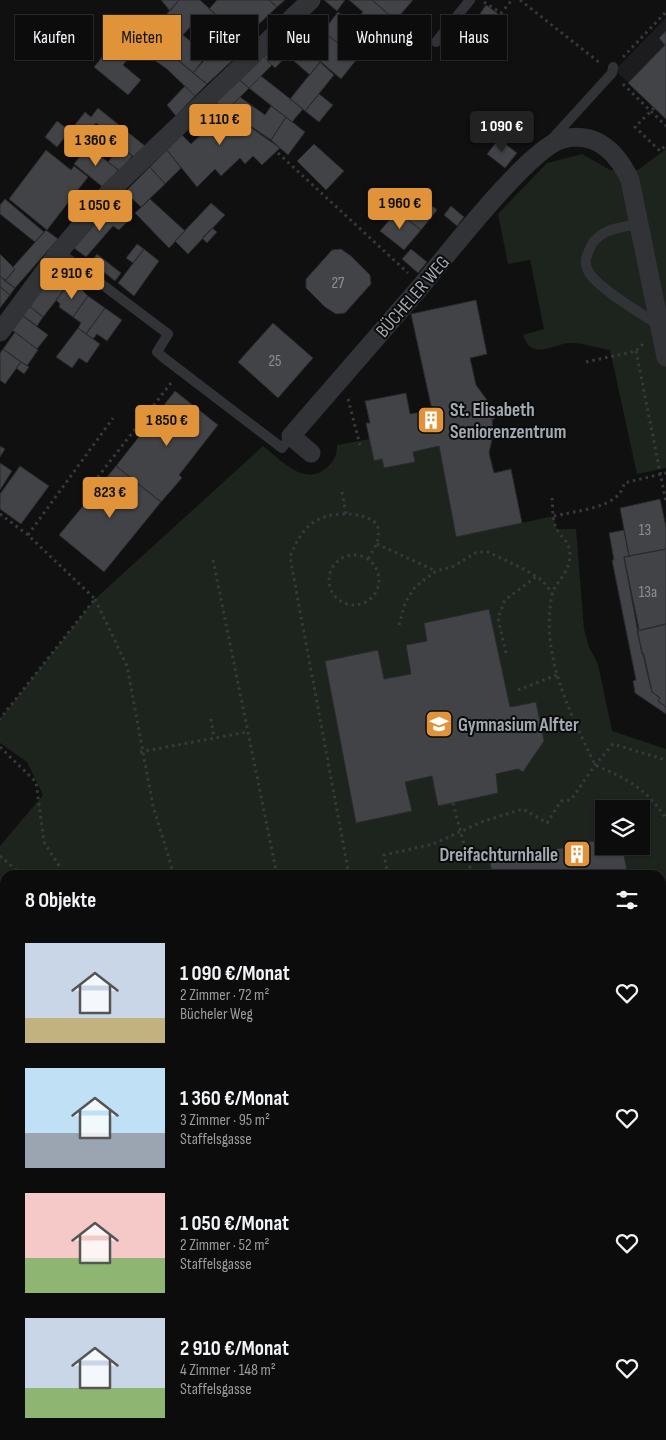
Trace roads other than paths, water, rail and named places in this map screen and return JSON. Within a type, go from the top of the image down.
[{"type":"street","points":[[0,332],[58,252],[109,192],[311,0]]},
{"type":"street","points":[[542,150],[562,139],[578,137],[601,143],[613,151],[622,164],[630,180],[666,356]]},
{"type":"street","name":"BÜCHELER WEG","points":[[291,436],[488,207],[542,150]]},
{"type":"street","points":[[291,436],[311,454]]},
{"type":"lane","points":[[436,42],[470,0]]},
{"type":"lane","name":"BÜCHELER WEG","points":[[542,150],[612,70]]},
{"type":"lane","points":[[638,224],[601,234],[589,248],[586,257],[587,269],[599,283],[659,325]]},
{"type":"lane","points":[[58,252],[168,334],[157,352],[181,371],[282,448],[291,436]]},
{"type":"place","name":"St. Elisabeth Seniorenzentrum","points":[[431,420]]},
{"type":"place","name":"Gymnasium Alfter","points":[[439,724]]},
{"type":"place","name":"Dreifachturnhalle","points":[[577,854]]}]
